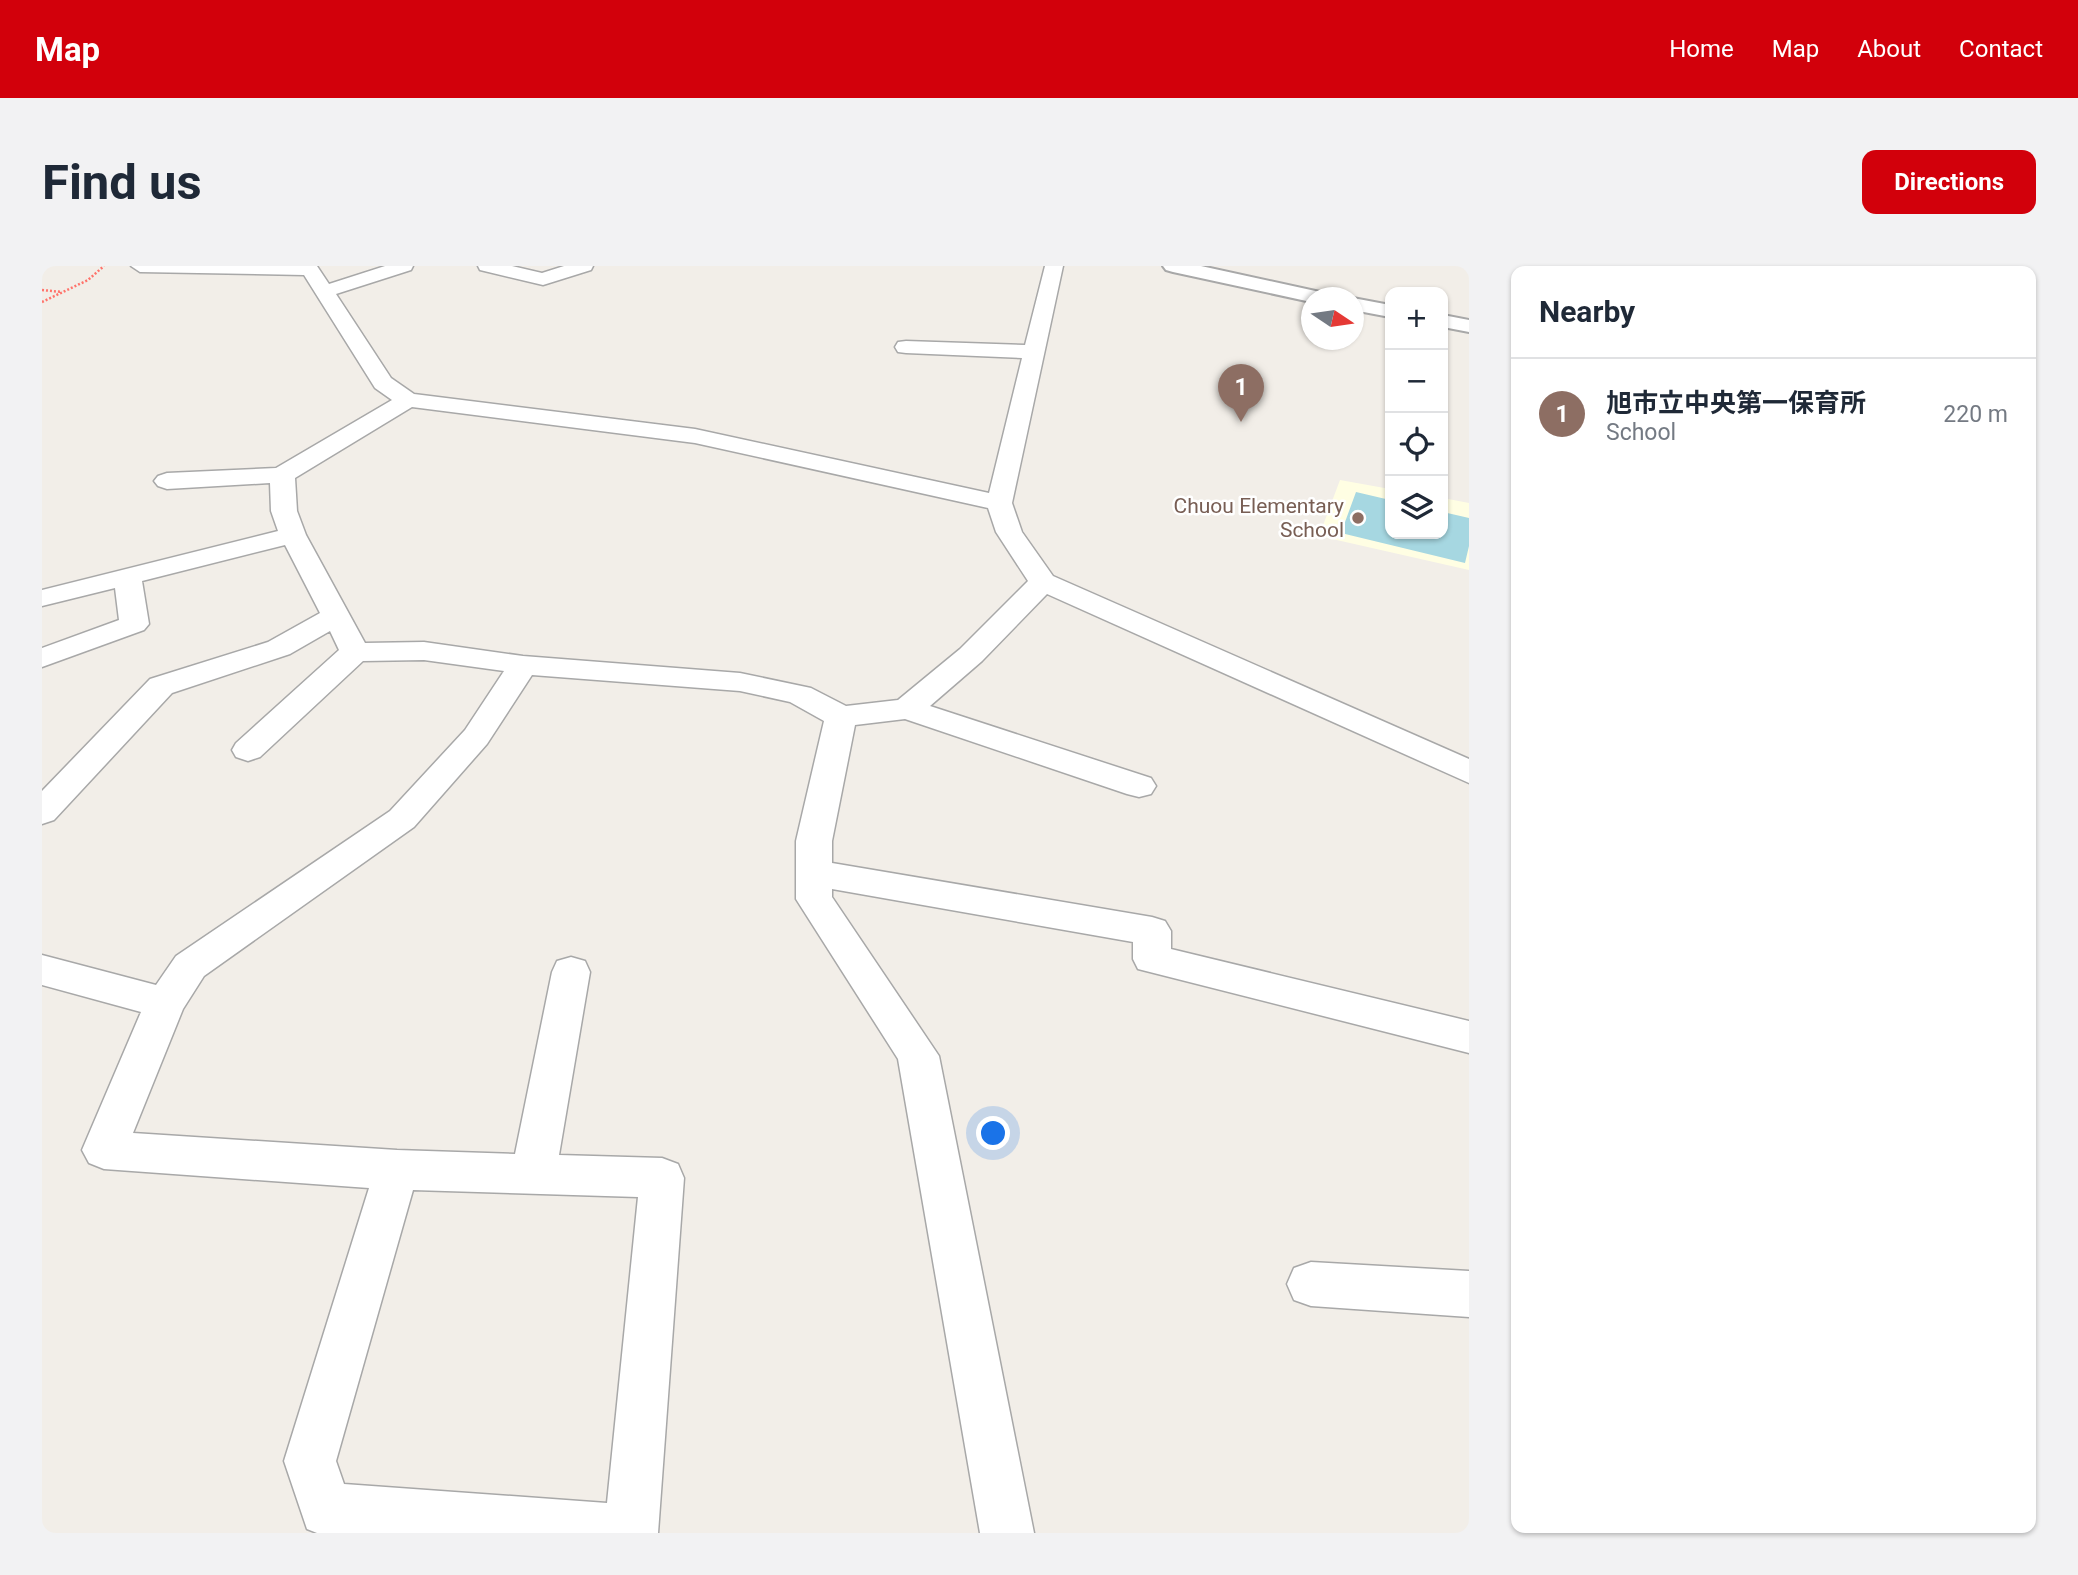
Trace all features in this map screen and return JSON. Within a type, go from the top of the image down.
[{"type":"street","points":[[139,266],[310,269],[383,383],[408,400],[695,436],[999,503]]},
{"type":"street","points":[[324,292],[404,266]]},
{"type":"street","points":[[498,267],[544,279],[584,266]]},
{"type":"street","points":[[1054,266],[999,503],[1009,532],[1043,582],[1469,772]]},
{"type":"street","points":[[1173,266],[1301,294]]},
{"type":"street","points":[[1364,306],[1385,310]]},
{"type":"street","points":[[1448,322],[1469,326]]},
{"type":"street","points":[[906,347],[1034,352]]},
{"type":"street","points":[[167,481],[282,475],[408,400]]},
{"type":"street","points":[[282,475],[284,511],[293,535],[334,617],[355,652]]},
{"type":"street","points":[[42,598],[293,535]]},
{"type":"street","points":[[42,658],[134,624],[127,576]]},
{"type":"street","points":[[907,709],[971,655],[1043,582]]},
{"type":"street","points":[[42,811],[54,783],[162,686],[279,648],[334,617]]},
{"type":"street","points":[[248,750],[355,652],[424,651],[523,665],[740,682],[800,695],[841,716],[907,709],[1139,786]]},
{"type":"street","points":[[397,1170],[310,1461],[326,1510],[631,1533],[662,1178],[397,1170],[104,1150],[165,1003],[190,966],[402,819],[476,737],[523,665]]},
{"type":"street","points":[[841,716],[814,841],[814,899],[918,1056],[1007,1533]]},
{"type":"street","points":[[814,873],[1152,931],[1152,959],[1469,1038]]},
{"type":"street","points":[[42,970],[165,1003]]},
{"type":"street","points":[[533,1176],[571,972]]},
{"type":"street","points":[[1311,1284],[1469,1294]]},
{"type":"path","points":[[42,302],[88,280],[104,266]]},
{"type":"path","points":[[42,290],[63,292]]},
{"type":"shaded area","name":"Chuou Elementary School","points":[[1340,480],[1385,488],[1385,539],[1448,539],[1448,499],[1469,503],[1469,570],[1319,536]]},
{"type":"water","points":[[1356,492],[1385,499],[1385,539],[1448,539],[1448,513],[1469,518],[1469,546],[1465,563],[1341,533]]},
{"type":"place","name":"旭市立中央第一保育所","points":[[1241,422]]},
{"type":"place","name":"Chuou Elementary School","points":[[1358,518]]}]
